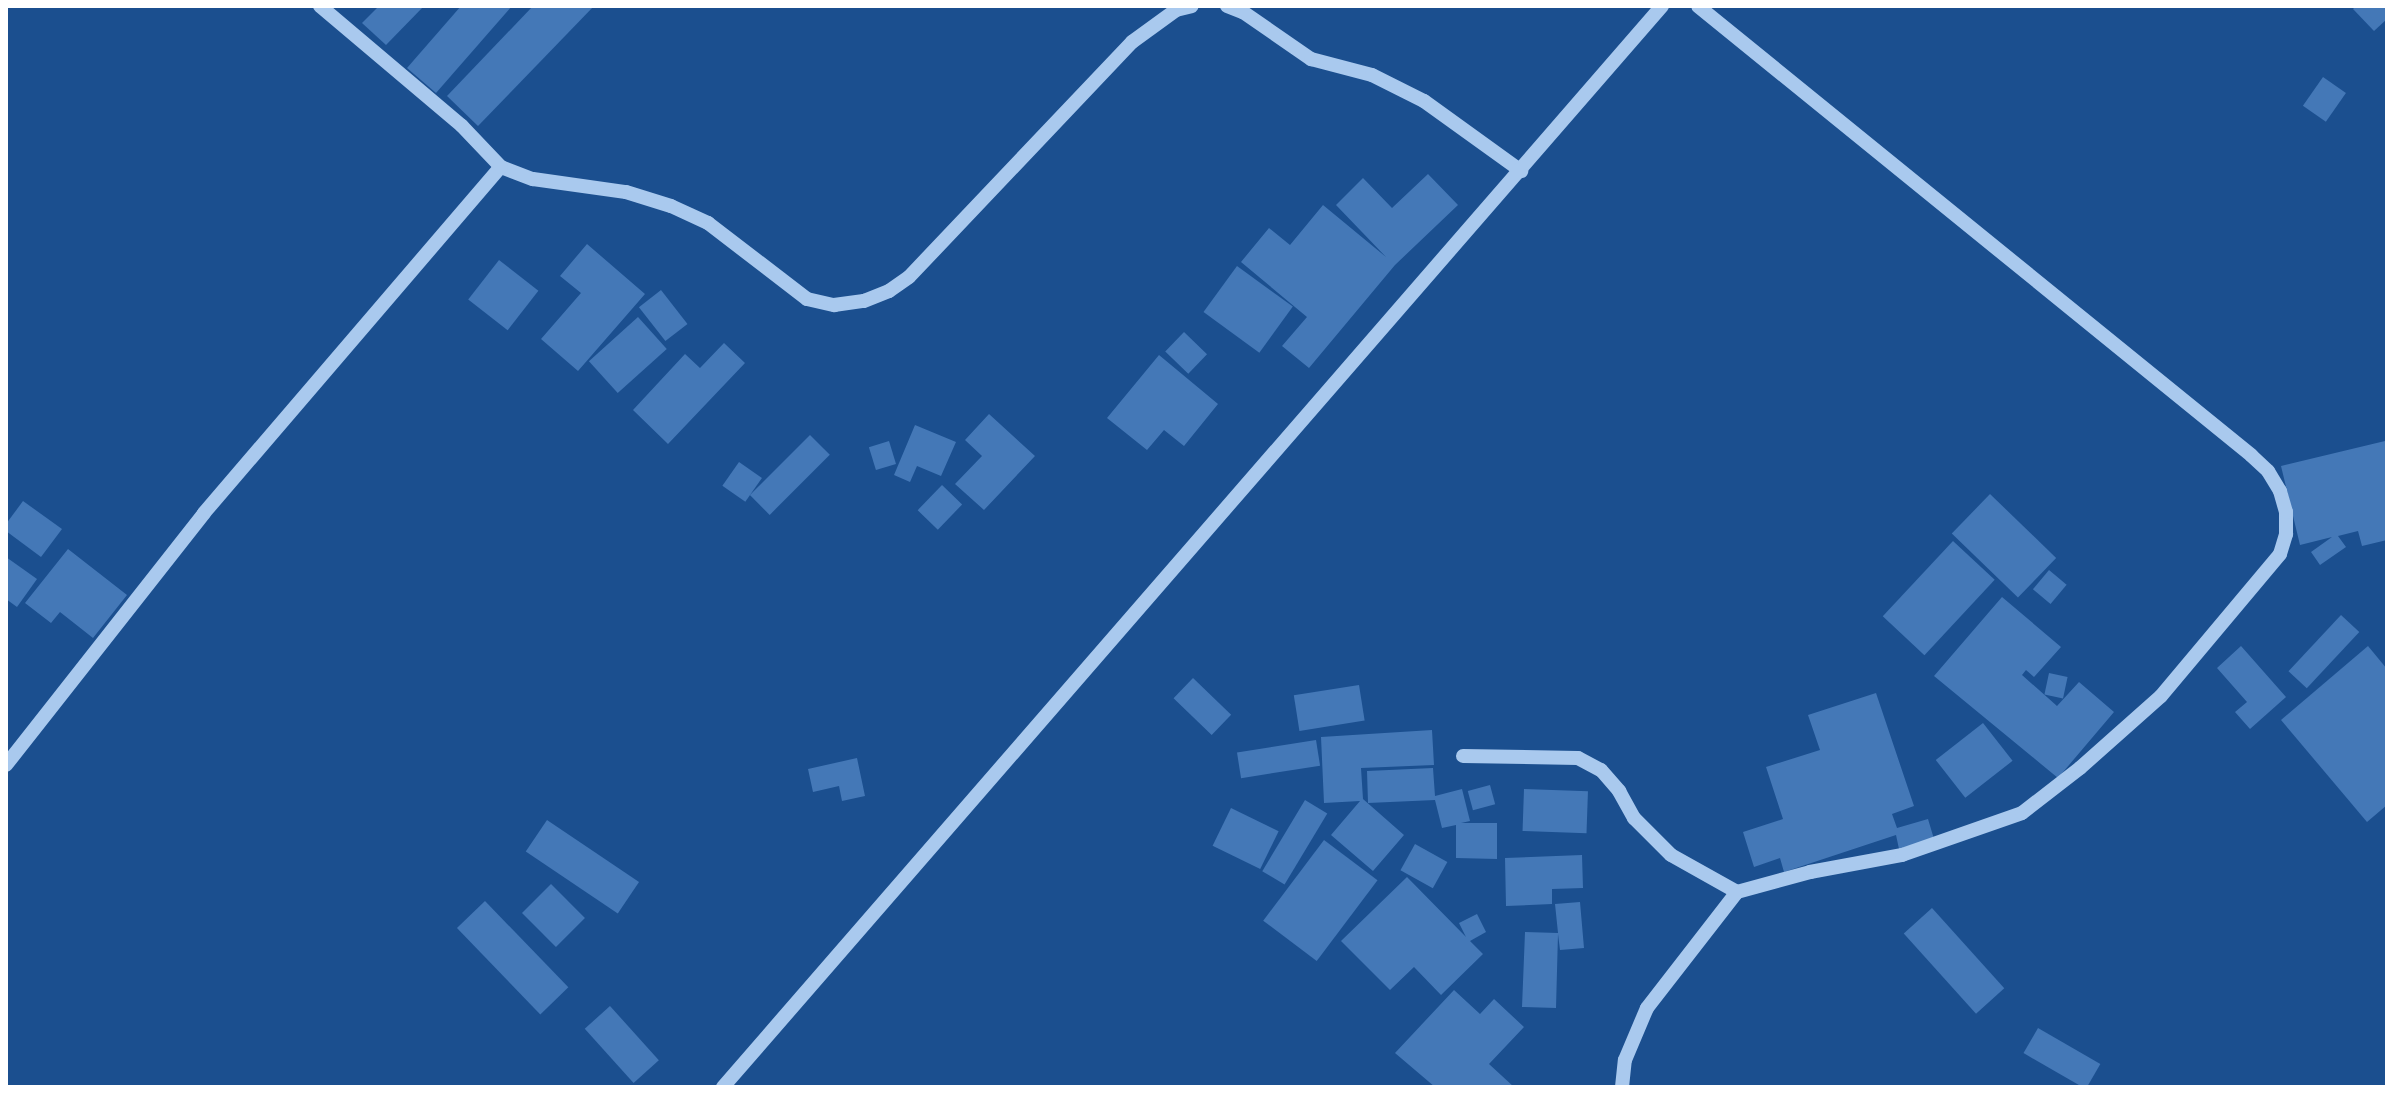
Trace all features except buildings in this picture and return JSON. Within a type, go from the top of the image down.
[{"type":"street","points":[[320,6],[462,126],[501,167],[533,179],[626,192],[671,206],[708,223],[807,299],[834,305],[864,301],[889,291],[909,277],[1132,42],[1176,10],[1192,6]]},
{"type":"street","points":[[1227,6],[1243,12],[1311,59],[1372,75],[1424,101],[1521,171]]},
{"type":"street","points":[[723,1087],[1662,6]]},
{"type":"street","points":[[1622,1087],[1625,1060],[1647,1008],[1737,892],[1810,872],[1902,855],[2022,813],[2080,768],[2161,696],[2280,554],[2286,534],[2286,512],[2280,491],[2268,471],[2251,455],[1698,6]]},
{"type":"street","points":[[6,765],[204,513],[501,167]]},
{"type":"street","points":[[1463,756],[1578,758],[1601,770],[1619,791],[1634,818],[1671,855],[1737,892]]}]
